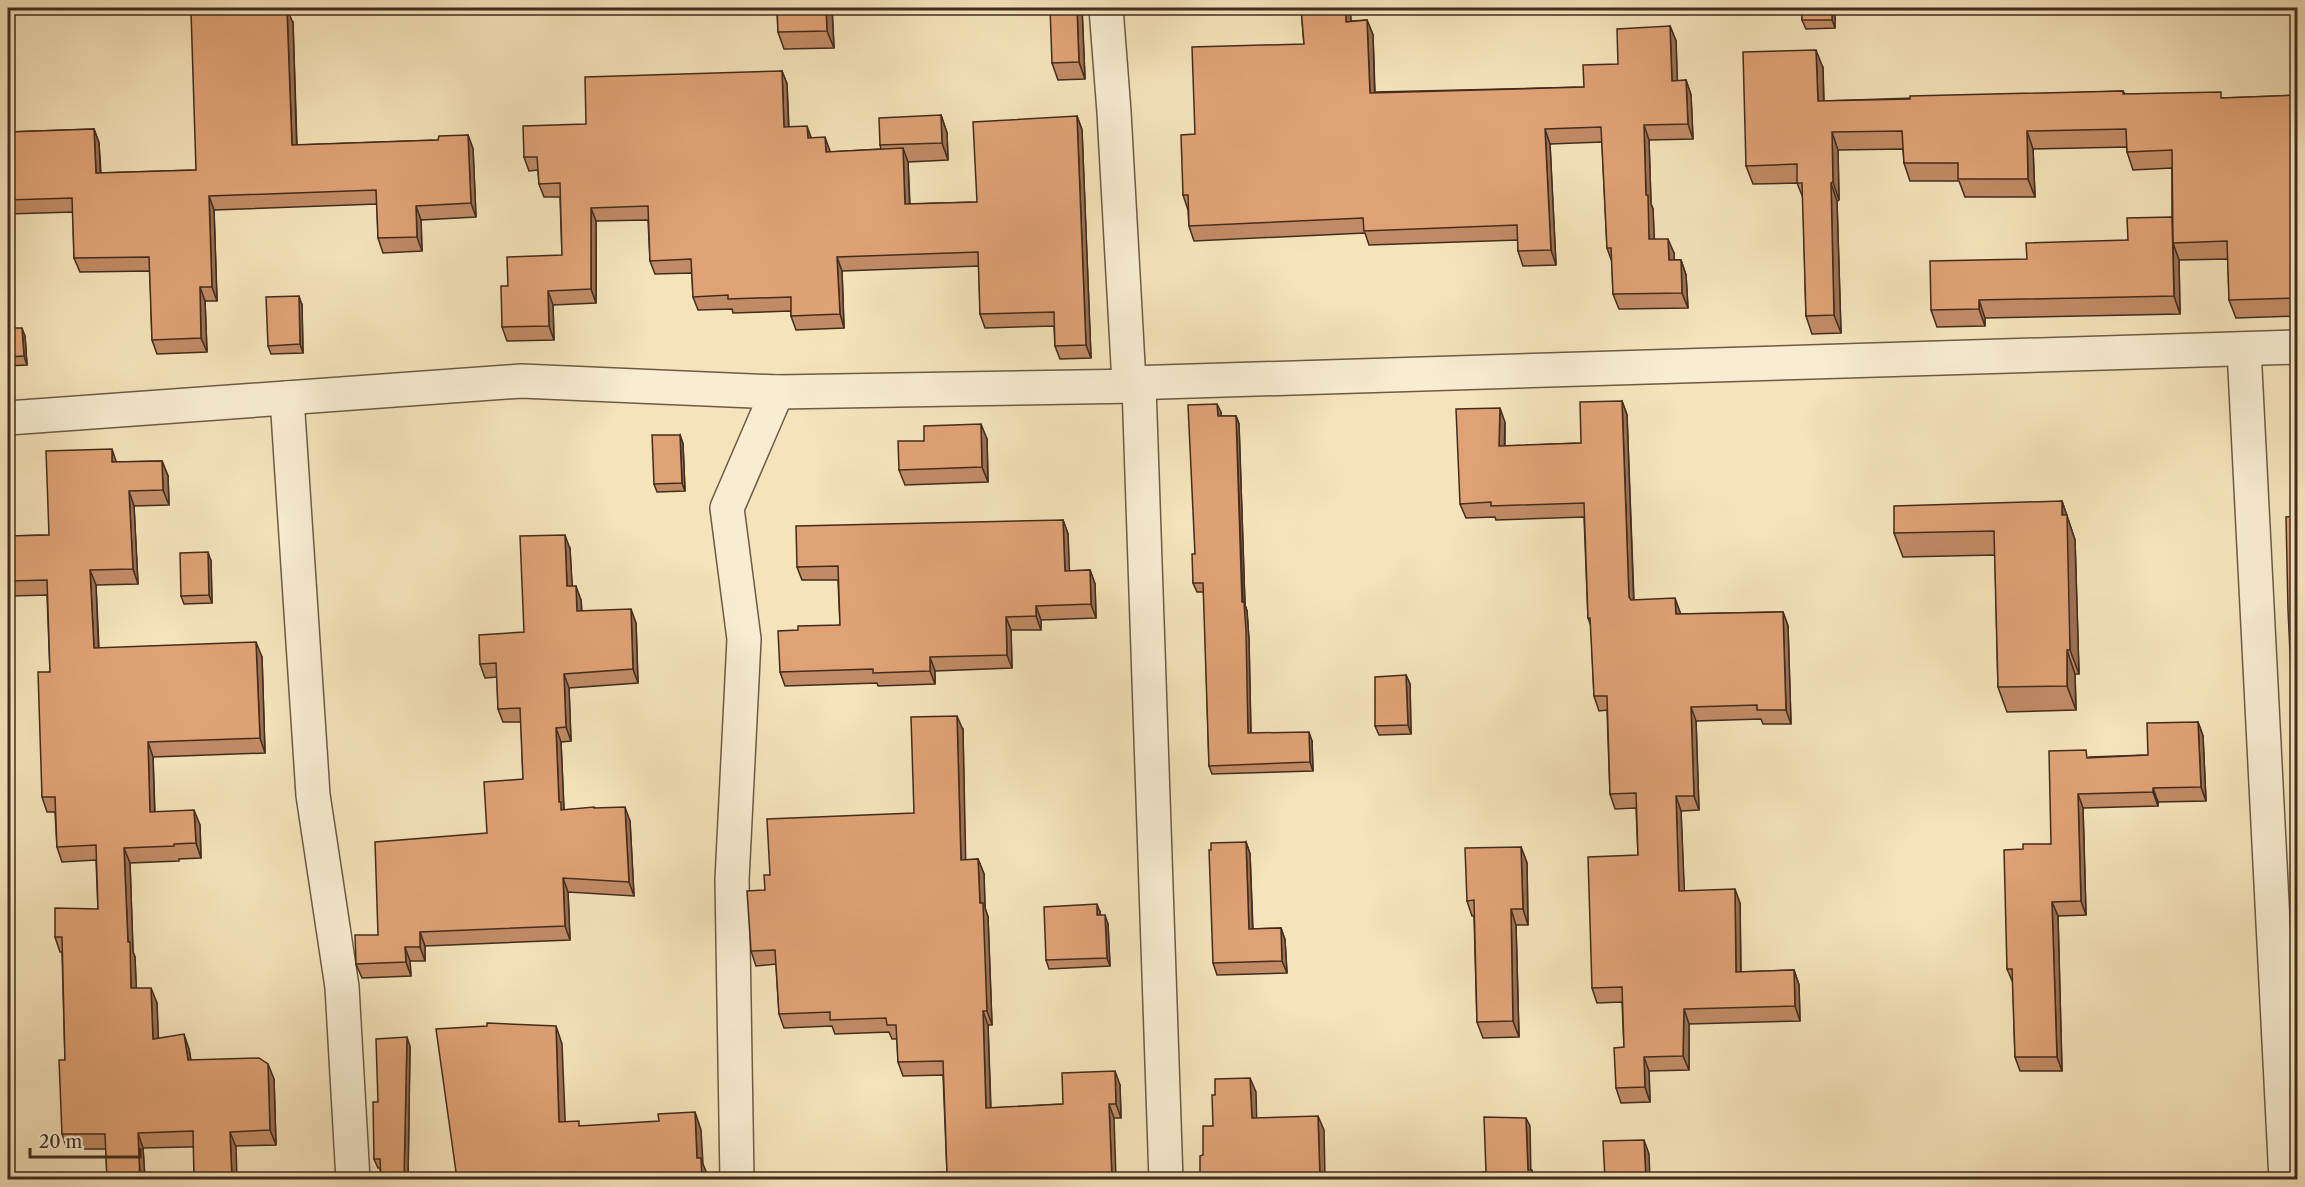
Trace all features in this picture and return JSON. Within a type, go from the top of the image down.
[{"type":"street","points":[[1106,8],[1134,385],[1166,1179]]},
{"type":"street","points":[[8,418],[521,381],[777,392],[1134,385],[2298,347]]},
{"type":"street","points":[[2244,349],[2286,1179]]},
{"type":"street","points":[[737,1179],[732,880],[744,639],[727,508],[777,392]]},
{"type":"street","points":[[287,398],[313,795],[342,987],[353,1179]]},
{"type":"building","points":[[777,8],[826,8],[827,31],[778,32]]},
{"type":"building","points":[[1050,8],[1077,8],[1079,62],[1052,63]]},
{"type":"building","points":[[1301,8],[1346,8],[1346,22],[1367,20],[1370,93],[1584,87],[1583,65],[1618,64],[1617,29],[1670,26],[1672,81],[1686,80],[1688,124],[1644,125],[1646,195],[1648,195],[1649,239],[1668,239],[1669,260],[1681,260],[1682,293],[1613,294],[1611,248],[1607,248],[1601,127],[1545,129],[1551,250],[1518,251],[1517,225],[1364,231],[1363,218],[1189,226],[1188,195],[1183,195],[1181,135],[1195,134],[1192,47],[1304,44]]},
{"type":"building","points":[[1802,8],[1832,8],[1832,20],[1802,20]]},
{"type":"building","points":[[287,9],[292,145],[438,140],[439,136],[468,135],[471,203],[416,206],[417,237],[378,238],[376,190],[209,196],[212,287],[200,287],[201,338],[152,340],[149,257],[74,258],[72,198],[8,200],[8,132],[94,129],[96,173],[196,170],[191,12]]},
{"type":"building","points":[[1816,50],[1818,101],[1910,99],[1910,96],[2123,91],[2123,94],[2221,92],[2221,98],[2298,95],[2298,298],[2229,300],[2227,241],[2173,243],[2172,150],[2127,152],[2126,129],[2027,131],[2028,179],[1958,179],[1958,163],[1904,163],[1902,131],[1832,132],[1834,315],[1806,316],[1802,183],[1797,183],[1797,164],[1746,166],[1743,52]]},
{"type":"building","points":[[782,71],[784,127],[807,126],[808,138],[825,137],[826,152],[903,148],[905,204],[977,202],[973,122],[1077,116],[1086,345],[1055,346],[1054,312],[980,314],[978,252],[837,257],[840,314],[791,316],[791,297],[728,299],[728,295],[693,297],[691,259],[650,261],[648,206],[591,208],[591,289],[548,291],[549,326],[502,327],[501,286],[508,286],[507,257],[562,255],[560,183],[539,184],[537,157],[524,157],[523,126],[586,124],[585,77]]},
{"type":"building","points":[[941,115],[942,143],[880,145],[879,118]]},
{"type":"building","points":[[2172,217],[2174,296],[1979,300],[1979,309],[1931,310],[1930,261],[2027,259],[2026,243],[2128,240],[2127,218]]},
{"type":"building","points":[[299,296],[300,344],[268,346],[266,297]]},
{"type":"building","points":[[8,328],[22,328],[24,356],[8,357]]},
{"type":"building","points":[[1622,401],[1629,597],[1631,600],[1675,598],[1676,614],[1783,612],[1786,710],[1757,710],[1757,705],[1691,707],[1694,796],[1676,796],[1679,891],[1735,889],[1736,972],[1794,970],[1795,1006],[1684,1009],[1683,1056],[1644,1057],[1645,1087],[1616,1088],[1614,1048],[1624,1047],[1622,987],[1592,988],[1588,857],[1638,855],[1636,793],[1610,794],[1607,696],[1594,696],[1590,618],[1588,618],[1584,503],[1491,506],[1491,502],[1460,504],[1456,409],[1500,408],[1499,446],[1581,443],[1580,402]]},
{"type":"building","points":[[1217,404],[1218,416],[1236,416],[1242,602],[1244,602],[1246,631],[1248,733],[1309,732],[1310,762],[1209,766],[1203,583],[1193,583],[1192,554],[1195,554],[1188,405]]},
{"type":"building","points":[[981,424],[982,467],[899,470],[898,441],[924,441],[924,426]]},
{"type":"building","points":[[652,435],[680,435],[682,483],[654,484]]},
{"type":"building","points":[[112,449],[112,462],[162,461],[163,490],[129,491],[133,569],[90,570],[94,648],[256,642],[260,738],[148,742],[150,812],[194,810],[196,843],[124,848],[131,988],[151,988],[153,1039],[184,1034],[188,1060],[259,1058],[268,1064],[270,1130],[230,1132],[232,1179],[194,1179],[193,1131],[138,1133],[140,1179],[107,1179],[105,1134],[62,1134],[59,1060],[65,1060],[62,937],[55,937],[55,908],[98,909],[96,845],[57,847],[55,797],[42,797],[38,672],[50,672],[47,580],[8,581],[8,536],[49,535],[46,451]]},
{"type":"building","points":[[2062,501],[2062,515],[2067,515],[2070,650],[2067,650],[2067,686],[1998,687],[1994,531],[1894,533],[1894,506]]},
{"type":"building","points":[[2298,516],[2298,758],[2295,759],[2286,517]]},
{"type":"building","points":[[1063,520],[1065,571],[1090,570],[1091,604],[1036,606],[1036,616],[1006,617],[1007,655],[930,657],[930,671],[873,673],[873,669],[780,672],[778,631],[798,630],[798,626],[840,625],[838,566],[797,567],[796,526]]},
{"type":"building","points":[[565,535],[567,586],[576,586],[577,611],[631,609],[633,669],[564,674],[566,727],[556,728],[559,802],[561,802],[561,810],[625,807],[629,882],[563,878],[565,926],[420,932],[420,947],[405,947],[406,962],[356,964],[355,935],[378,935],[375,842],[487,833],[484,782],[523,779],[520,708],[498,709],[496,663],[480,664],[479,635],[524,632],[520,536]]},
{"type":"building","points":[[208,552],[209,595],[181,596],[180,553]]},
{"type":"building","points":[[1406,675],[1408,725],[1375,726],[1375,677]]},
{"type":"building","points":[[957,716],[961,860],[978,859],[980,903],[983,903],[987,1011],[983,1011],[986,1108],[1063,1104],[1062,1073],[1115,1071],[1116,1104],[1109,1104],[1112,1179],[791,1179],[947,1172],[943,1061],[898,1062],[896,1025],[887,1025],[886,1018],[830,1020],[830,1012],[779,1014],[775,950],[751,951],[747,891],[765,890],[764,875],[770,875],[767,819],[914,813],[911,717]]},
{"type":"building","points":[[2198,722],[2201,787],[2153,788],[2153,792],[2078,794],[2081,901],[2052,902],[2057,1057],[2015,1057],[2012,969],[2007,969],[2004,850],[2023,849],[2023,844],[2051,844],[2049,751],[2086,750],[2087,758],[2148,755],[2147,723]]},
{"type":"building","points":[[1246,842],[1249,929],[1281,928],[1282,961],[1213,963],[1209,850],[1211,850],[1211,843]]},
{"type":"building","points":[[1521,847],[1523,909],[1511,909],[1513,1021],[1477,1022],[1474,900],[1467,901],[1465,848]]},
{"type":"building","points":[[1097,904],[1097,915],[1105,915],[1107,958],[1046,960],[1044,907]]},
{"type":"building","points":[[487,1023],[556,1026],[559,1122],[579,1121],[579,1126],[659,1121],[658,1114],[695,1112],[697,1158],[701,1158],[702,1179],[457,1179],[436,1029],[487,1026]]},
{"type":"building","points":[[407,1037],[404,1179],[381,1179],[380,1159],[374,1159],[373,1102],[378,1102],[376,1039]]},
{"type":"building","points":[[1250,1078],[1252,1118],[1318,1116],[1320,1179],[1200,1179],[1203,1126],[1213,1126],[1212,1095],[1215,1095],[1215,1079]]},
{"type":"building","points":[[1484,1117],[1526,1118],[1528,1170],[1532,1170],[1533,1179],[1483,1179],[1483,1172],[1486,1172]]},
{"type":"building","points":[[1644,1140],[1646,1179],[1605,1179],[1603,1141]]}]
